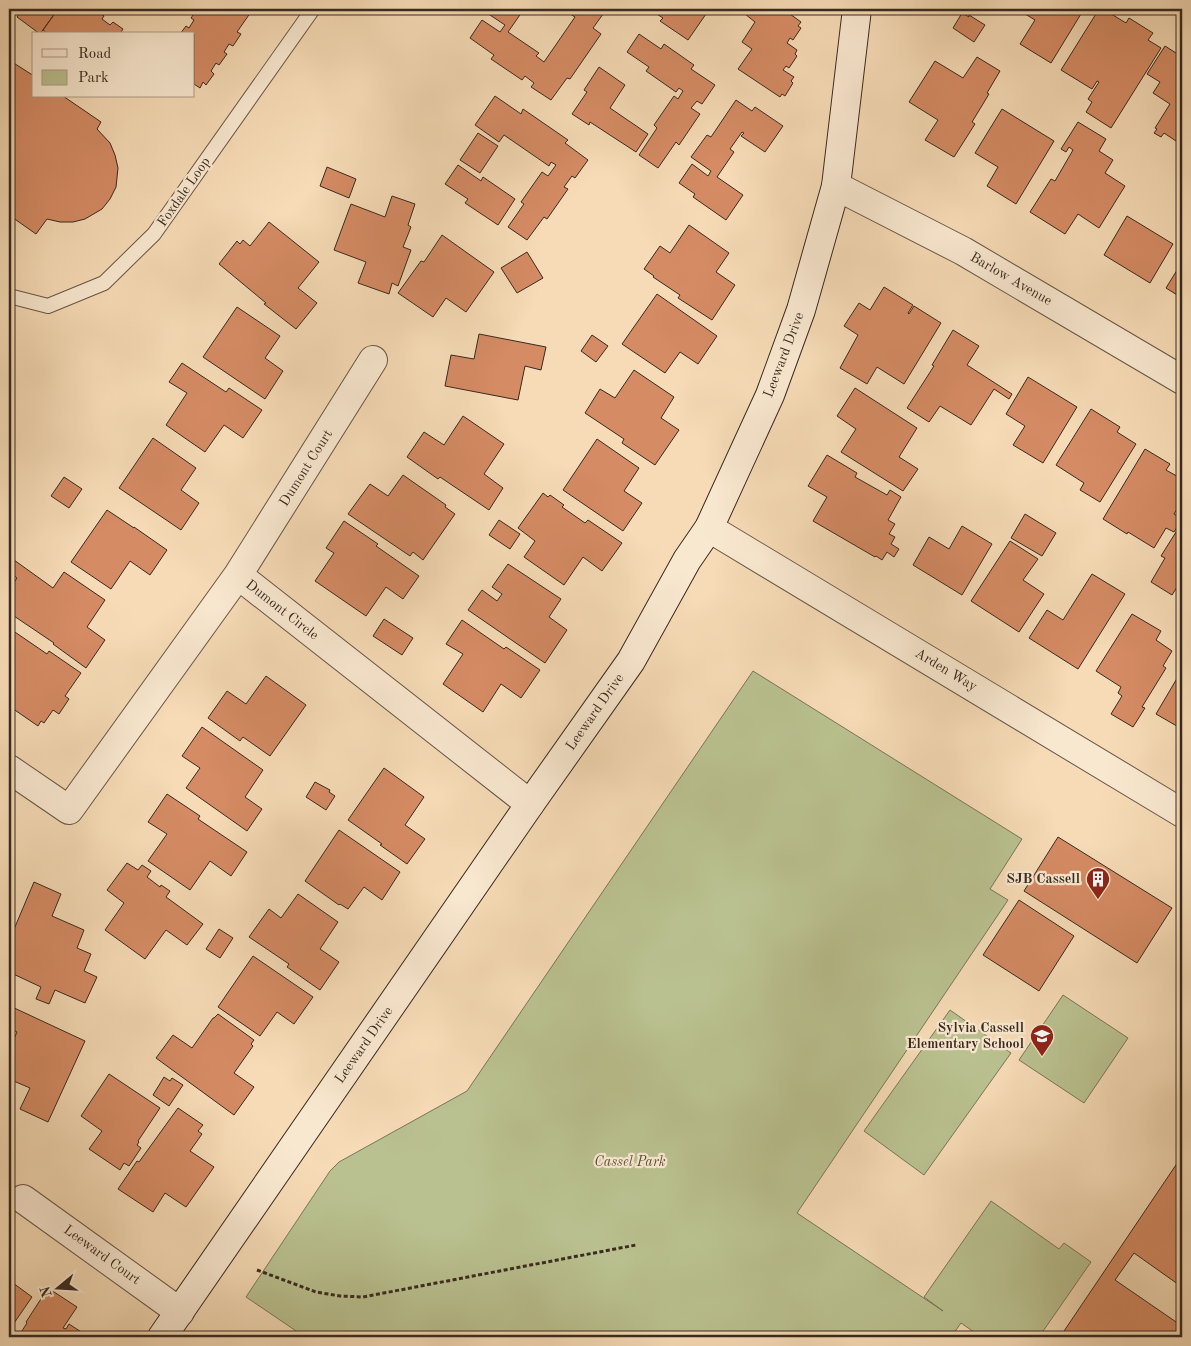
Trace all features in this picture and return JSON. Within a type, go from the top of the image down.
[{"type":"street","name":"Leeward Drive","points":[[162,1337],[631,661],[687,560],[709,528],[770,394],[801,310],[836,186],[856,9]]},
{"type":"street","name":"Barlow Avenue","points":[[836,186],[964,251],[1182,380]]},
{"type":"street","name":"Dumont Court","points":[[238,575],[373,360]]},
{"type":"street","name":"Arden Way","points":[[709,528],[1182,813]]},
{"type":"street","name":"Dumont Circle","points":[[9,769],[69,810],[238,575],[530,804]]},
{"type":"street","name":"Leeward Court","points":[[23,1199],[180,1312]]},
{"type":"lane","name":"Foxdale Loop","points":[[9,296],[48,306],[104,284],[154,234],[313,9]]},
{"type":"path","points":[[258,1270],[316,1292],[363,1297],[636,1245]]},
{"type":"green space","name":"Cassel Park","points":[[753,671],[1022,839],[990,889],[1008,900],[797,1213],[943,1311],[924,1297],[991,1201],[1059,1249],[1064,1243],[1091,1262],[1039,1337],[981,1337],[961,1323],[951,1337],[305,1337],[246,1297],[330,1171],[339,1162],[467,1091]]},
{"type":"green space","points":[[1063,995],[1128,1038],[1084,1103],[1019,1060]]},
{"type":"green space","points":[[950,1010],[1011,1053],[924,1175],[864,1131]]},
{"type":"building","points":[[22,9],[58,9],[41,32],[37,32],[17,17]]},
{"type":"building","points":[[58,9],[86,9],[91,12],[93,9],[104,16],[102,19],[110,25],[113,22],[123,29],[121,32],[46,32],[43,30]]},
{"type":"building","points":[[197,9],[253,9],[237,32],[241,34],[233,46],[229,44],[224,52],[227,54],[219,65],[216,63],[211,71],[214,74],[206,85],[203,82],[200,88],[195,85],[195,32],[182,32],[186,26],[189,28],[194,20],[191,18]]},
{"type":"building","points":[[486,9],[524,9],[508,32],[539,53],[536,56],[544,62],[575,17],[567,12],[569,9],[606,10],[593,28],[601,34],[570,79],[567,78],[551,100],[531,87],[534,83],[525,76],[522,80],[491,59],[494,55],[470,38],[482,20],[500,32],[505,25],[484,11]]},
{"type":"building","points":[[649,9],[699,9],[706,14],[688,40],[660,21],[663,18]]},
{"type":"building","points":[[748,9],[798,9],[796,12],[793,10],[790,14],[801,22],[798,26],[801,28],[793,40],[790,38],[787,43],[797,50],[795,54],[797,56],[789,68],[786,66],[783,70],[794,77],[791,81],[793,83],[785,96],[782,94],[780,97],[738,69],[752,49],[742,42],[755,22],[745,14]]},
{"type":"building","points":[[1017,9],[1084,9],[1051,63],[1020,44],[1035,20]]},
{"type":"building","points":[[1099,9],[1103,9],[1126,23],[1129,18],[1153,33],[1148,40],[1161,48],[1111,128],[1086,112],[1092,102],[1088,99],[1099,82],[1097,81],[1092,89],[1061,70]]},
{"type":"building","points":[[962,13],[985,25],[974,42],[953,28]]},
{"type":"building","points":[[639,34],[661,49],[664,44],[694,65],[691,69],[715,85],[702,104],[697,101],[691,108],[700,114],[679,145],[676,142],[658,168],[639,155],[657,128],[654,125],[674,96],[678,99],[683,91],[679,88],[676,92],[646,71],[649,67],[627,52]]},
{"type":"building","points":[[1165,46],[1176,53],[1178,49],[1182,51],[1182,145],[1164,133],[1161,137],[1154,133],[1157,129],[1155,128],[1170,104],[1153,93],[1160,82],[1147,74]]},
{"type":"building","points":[[977,57],[1000,71],[972,122],[975,124],[954,157],[925,140],[938,120],[909,102],[935,61],[963,78]]},
{"type":"building","points":[[9,60],[32,75],[32,98],[66,98],[101,122],[97,129],[110,143],[118,168],[116,187],[110,199],[102,209],[85,219],[73,222],[60,222],[47,219],[36,234],[9,215]]},
{"type":"building","points":[[599,67],[625,85],[610,108],[648,134],[636,152],[590,122],[589,125],[572,114],[587,92],[584,90]]},
{"type":"building","points":[[495,96],[521,114],[523,109],[568,140],[565,143],[588,160],[575,178],[572,176],[564,187],[568,189],[547,219],[544,217],[527,240],[508,227],[524,204],[521,202],[542,172],[548,176],[556,165],[551,162],[549,166],[504,135],[499,142],[475,125]]},
{"type":"building","points":[[736,100],[752,111],[755,107],[783,126],[765,152],[741,136],[744,133],[742,132],[730,149],[734,152],[717,177],[743,195],[726,220],[693,197],[695,194],[679,183],[692,164],[708,176],[711,171],[691,157],[707,135],[711,137]]},
{"type":"building","points":[[1002,109],[1054,141],[1016,204],[987,186],[998,167],[975,153]]},
{"type":"building","points":[[1078,122],[1106,139],[1099,151],[1113,160],[1105,173],[1125,186],[1099,228],[1078,214],[1065,234],[1030,212],[1051,179],[1055,181],[1073,150],[1069,147],[1066,152],[1061,149]]},
{"type":"building","points":[[478,133],[498,146],[480,173],[460,160]]},
{"type":"building","points":[[458,165],[481,181],[483,177],[515,199],[498,225],[465,203],[468,199],[445,184]]},
{"type":"building","points":[[327,167],[356,179],[349,198],[320,186]]},
{"type":"building","points":[[392,196],[415,204],[408,225],[411,227],[403,247],[411,250],[398,286],[392,283],[389,294],[358,283],[366,262],[334,250],[351,204],[385,217]]},
{"type":"building","points":[[1127,216],[1173,244],[1150,283],[1104,255]]},
{"type":"building","points":[[269,222],[319,262],[298,288],[317,303],[296,329],[264,304],[266,303],[219,264],[237,241],[240,244],[243,240],[250,246]]},
{"type":"building","points":[[689,225],[729,253],[716,272],[735,285],[712,320],[678,298],[680,295],[644,269],[660,246],[670,253]]},
{"type":"building","points":[[442,235],[494,272],[466,312],[446,298],[433,317],[398,293],[421,261],[424,262]]},
{"type":"building","points":[[527,252],[543,278],[517,293],[501,268]]},
{"type":"building","points":[[1182,262],[1182,298],[1166,288]]},
{"type":"building","points":[[884,287],[913,305],[909,314],[914,306],[941,323],[904,384],[877,367],[867,384],[840,368],[858,335],[844,326],[859,303],[870,310]]},
{"type":"building","points":[[657,294],[717,336],[698,364],[680,352],[665,373],[622,344]]},
{"type":"building","points":[[237,307],[280,336],[265,358],[283,371],[265,399],[203,357]]},
{"type":"building","points":[[953,330],[979,346],[967,365],[1012,394],[1009,399],[994,389],[971,425],[940,406],[929,422],[907,408],[934,366],[932,365]]},
{"type":"building","points":[[479,334],[546,347],[541,370],[525,366],[518,400],[445,386],[451,355],[474,359]]},
{"type":"building","points":[[592,335],[608,346],[596,362],[581,351]]},
{"type":"building","points":[[182,363],[226,392],[229,388],[262,410],[243,438],[224,425],[205,452],[166,425],[187,393],[169,382]]},
{"type":"building","points":[[634,370],[674,397],[661,418],[679,430],[655,465],[622,443],[624,439],[585,413],[600,389],[615,398]]},
{"type":"building","points":[[1028,377],[1077,407],[1043,463],[1013,445],[1025,426],[1006,414]]},
{"type":"building","points":[[855,388],[917,428],[899,457],[918,469],[903,491],[841,452],[856,429],[837,416]]},
{"type":"building","points":[[1091,409],[1120,427],[1117,432],[1136,444],[1100,502],[1080,490],[1084,483],[1056,465]]},
{"type":"building","points":[[463,416],[504,444],[484,474],[503,488],[489,510],[440,477],[438,479],[407,457],[424,432],[444,445]]},
{"type":"building","points":[[153,438],[196,468],[181,490],[199,503],[181,530],[119,488]]},
{"type":"building","points":[[597,439],[639,468],[624,491],[642,503],[623,531],[563,490]]},
{"type":"building","points":[[1145,449],[1170,464],[1166,470],[1182,479],[1182,501],[1174,514],[1182,519],[1174,532],[1166,528],[1154,548],[1103,519]]},
{"type":"building","points":[[827,455],[857,473],[855,477],[887,495],[890,490],[901,497],[888,520],[895,524],[889,534],[895,537],[891,544],[899,549],[894,557],[887,552],[882,560],[875,557],[813,521],[827,497],[808,486]]},
{"type":"building","points":[[403,475],[446,505],[445,507],[455,514],[423,560],[413,552],[410,556],[348,514],[370,484],[388,496]]},
{"type":"building","points":[[64,477],[82,489],[69,508],[51,496]]},
{"type":"building","points":[[543,493],[548,497],[550,495],[564,505],[562,507],[585,523],[588,520],[622,543],[602,571],[583,557],[564,585],[524,557],[535,541],[518,528]]},
{"type":"building","points":[[107,510],[167,550],[150,575],[130,561],[111,589],[71,562]]},
{"type":"building","points":[[1025,514],[1056,533],[1042,556],[1011,538]]},
{"type":"building","points":[[499,520],[520,534],[510,549],[489,535]]},
{"type":"building","points":[[344,521],[378,544],[376,546],[419,576],[403,599],[386,587],[366,616],[315,581],[334,553],[326,548]]},
{"type":"building","points":[[1181,524],[1182,579],[1172,595],[1151,582],[1165,558],[1161,556]]},
{"type":"building","points":[[962,526],[992,544],[962,595],[913,565],[929,537],[949,549]]},
{"type":"building","points":[[1010,541],[1038,559],[1023,580],[1044,594],[1019,632],[971,601]]},
{"type":"building","points":[[14,560],[53,588],[64,572],[105,600],[87,627],[105,640],[86,668],[54,643],[11,614],[12,612],[9,609],[9,590],[17,578],[9,572],[9,568]]},
{"type":"building","points":[[508,564],[561,599],[549,617],[567,630],[545,663],[468,610],[482,590],[497,601],[502,594],[492,587]]},
{"type":"building","points":[[1092,574],[1125,594],[1078,669],[1029,638],[1047,610],[1063,620]]},
{"type":"building","points":[[1132,614],[1161,631],[1156,640],[1172,651],[1163,666],[1166,668],[1142,707],[1145,708],[1133,727],[1111,714],[1122,696],[1118,693],[1121,687],[1096,671]]},
{"type":"building","points":[[384,619],[413,638],[402,655],[373,636]]},
{"type":"building","points":[[462,620],[504,649],[506,647],[540,670],[521,698],[501,684],[483,712],[443,684],[463,654],[446,644]]},
{"type":"building","points":[[9,628],[47,654],[49,651],[81,673],[65,696],[69,699],[59,714],[53,710],[44,723],[41,721],[38,726],[9,706]]},
{"type":"building","points":[[1182,674],[1182,729],[1156,714],[1179,675],[1181,676]]},
{"type":"building","points":[[266,676],[306,705],[270,756],[243,737],[240,741],[208,718],[227,691],[246,704]]},
{"type":"building","points":[[202,727],[263,770],[245,797],[262,809],[247,831],[186,788],[200,768],[182,756]]},
{"type":"building","points":[[384,768],[424,797],[405,825],[425,839],[407,864],[348,820]]},
{"type":"building","points":[[315,782],[330,790],[329,792],[335,796],[326,810],[306,797]]},
{"type":"building","points":[[167,794],[200,816],[198,819],[247,852],[231,876],[210,861],[190,890],[148,861],[167,834],[148,822]]},
{"type":"building","points":[[339,830],[400,872],[382,900],[364,887],[348,909],[339,905],[305,881]]},
{"type":"building","name":"SJB Cassell","points":[[1058,837],[1172,908],[1137,963],[1024,891]]},
{"type":"building","points":[[127,863],[138,870],[142,865],[151,871],[147,877],[160,887],[161,885],[170,891],[166,897],[203,924],[187,945],[166,930],[145,959],[105,930],[124,903],[107,890]]},
{"type":"building","points":[[34,882],[61,894],[52,916],[84,930],[77,948],[91,954],[84,971],[97,977],[85,1003],[55,990],[49,1004],[36,999],[41,987],[9,972],[9,941]]},
{"type":"building","points":[[298,894],[338,922],[320,949],[339,962],[320,990],[287,967],[289,964],[249,937],[269,909],[281,918]]},
{"type":"building","points":[[1019,900],[1074,936],[1039,991],[983,955]]},
{"type":"building","points":[[219,929],[233,938],[220,958],[206,949]]},
{"type":"building","points":[[253,956],[313,997],[294,1024],[277,1012],[260,1036],[218,1007]]},
{"type":"building","points":[[10,1006],[85,1041],[48,1122],[20,1109],[30,1088],[9,1079],[9,1050],[17,1032],[9,1028]]},
{"type":"building","points":[[218,1014],[254,1040],[251,1044],[253,1046],[234,1073],[254,1087],[234,1115],[156,1058],[173,1035],[192,1048],[213,1018]]},
{"type":"building","points":[[109,1074],[160,1108],[138,1141],[137,1145],[141,1148],[129,1166],[124,1163],[120,1170],[89,1149],[102,1131],[81,1116]]},
{"type":"building","points":[[164,1077],[170,1081],[172,1078],[183,1085],[169,1106],[153,1095]]},
{"type":"building","points":[[178,1108],[203,1125],[198,1131],[202,1134],[190,1151],[214,1167],[186,1207],[165,1193],[153,1212],[118,1189]]},
{"type":"building","points":[[1182,1156],[1182,1287],[1134,1253],[1115,1280],[1182,1326],[1182,1337],[1060,1337]]},
{"type":"building","points":[[9,1280],[32,1297],[10,1329],[9,1328]]},
{"type":"building","points":[[48,1288],[77,1307],[63,1328],[66,1329],[69,1324],[89,1337],[18,1337]]},
{"type":"place","name":"SJB Cassell","points":[[1098,900]]},
{"type":"place","name":"Sylvia Cassell Elementary School","points":[[1042,1057]]}]
